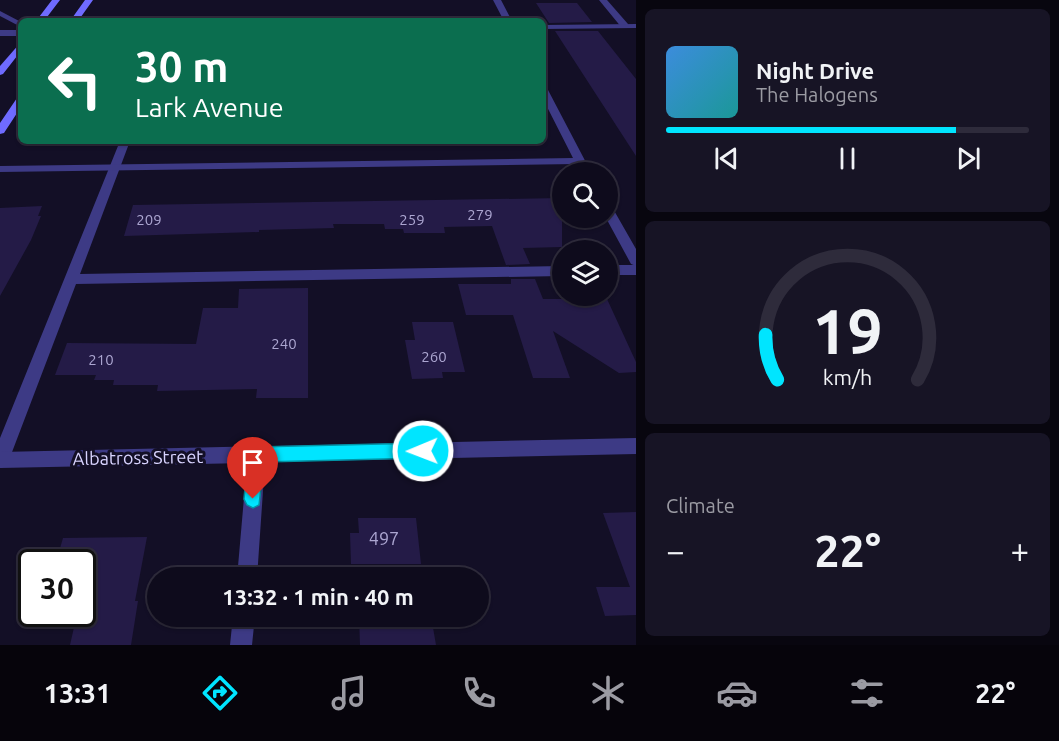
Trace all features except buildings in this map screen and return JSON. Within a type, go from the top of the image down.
[{"type":"street","points":[[42,18],[56,0]]},
{"type":"street","points":[[76,18],[89,0]]},
{"type":"street","points":[[497,0],[506,18]]},
{"type":"street","points":[[603,0],[625,26]]},
{"type":"street","points":[[0,13],[18,24]]},
{"type":"street","points":[[546,27],[636,26]]},
{"type":"street","points":[[0,33],[18,33]]},
{"type":"street","points":[[0,72],[18,49]]},
{"type":"street","points":[[0,169],[580,161],[546,96]]},
{"type":"street","points":[[0,131],[18,104]]},
{"type":"street","points":[[0,460],[124,144]]},
{"type":"street","points":[[618,228],[636,261]]},
{"type":"street","points":[[618,270],[636,270]]},
{"type":"street","points":[[71,279],[552,271]]},
{"type":"street","name":"Albatross Street","points":[[0,460],[636,446]]},
{"type":"street","points":[[248,567],[256,454]]},
{"type":"street","points":[[241,645],[243,627]]},
{"type":"route","points":[[253,499],[256,454],[423,451]]}]
